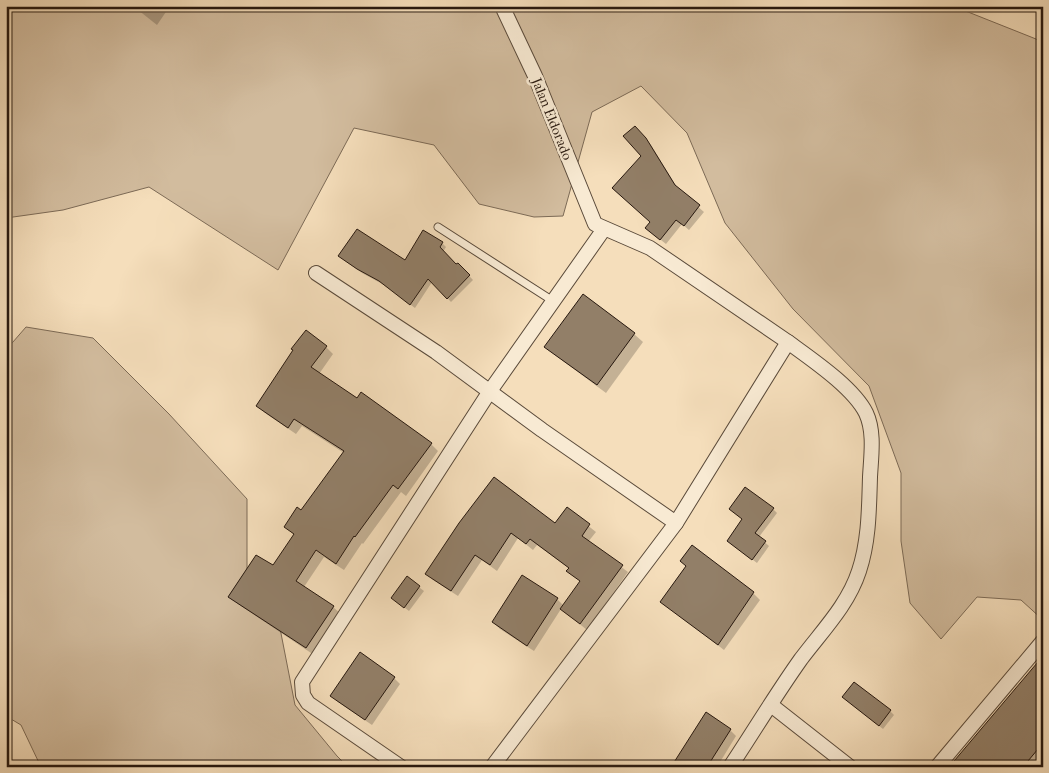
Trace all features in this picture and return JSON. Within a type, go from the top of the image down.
[{"type":"street","name":"Jalan Eldorado","points":[[502,6],[535,76],[593,221],[604,229]]},
{"type":"street","points":[[401,767],[308,703],[303,695],[302,682],[490,391],[604,229],[650,248],[818,364],[852,394],[866,413],[870,428],[868,523],[865,550],[859,573],[842,606],[800,661],[730,767]]},
{"type":"street","points":[[316,273],[363,303],[490,391],[542,430],[676,523]]},
{"type":"street","points":[[492,767],[676,523],[788,342]]},
{"type":"street","points":[[937,767],[1043,641]]},
{"type":"street","points":[[771,705],[850,767]]},
{"type":"lane","points":[[438,227],[553,301]]},
{"type":"shaded area","points":[[6,6],[953,6],[1036,39],[1043,45],[1043,620],[1021,600],[977,597],[941,639],[910,603],[901,541],[901,473],[869,386],[793,309],[725,223],[687,133],[641,86],[592,112],[563,216],[534,217],[479,204],[434,145],[354,128],[278,270],[149,187],[63,210],[6,218]]},
{"type":"shaded area","points":[[26,327],[93,338],[169,414],[247,499],[247,581],[278,618],[295,705],[348,767],[41,767],[21,725],[6,716],[6,350]]},
{"type":"building","points":[[635,126],[646,138],[675,185],[700,205],[684,226],[676,220],[660,240],[645,228],[650,222],[612,188],[641,156],[623,136]]},
{"type":"building","points":[[357,229],[405,260],[423,230],[443,242],[440,247],[456,264],[458,263],[470,275],[447,299],[428,279],[410,305],[379,281],[338,256]]},
{"type":"building","points":[[583,294],[635,333],[597,385],[544,347]]},
{"type":"building","points":[[306,330],[327,346],[311,367],[357,398],[361,392],[432,443],[398,489],[393,485],[354,536],[336,564],[316,550],[296,581],[334,606],[306,648],[228,597],[256,555],[273,565],[294,534],[284,527],[297,507],[301,510],[344,451],[294,419],[288,428],[256,406],[293,350],[291,349]]},
{"type":"building","points":[[494,477],[555,523],[567,507],[590,524],[582,536],[623,565],[580,624],[560,609],[580,581],[566,571],[569,568],[530,539],[526,544],[511,533],[490,565],[475,555],[451,591],[425,574],[459,523]]},
{"type":"building","points":[[745,487],[774,508],[755,533],[766,541],[752,560],[727,541],[742,519],[729,509]]},
{"type":"building","points":[[692,545],[754,592],[718,645],[660,602],[686,566],[680,561]]},
{"type":"building","points":[[522,575],[558,598],[527,646],[492,622]]},
{"type":"building","points":[[407,576],[420,586],[404,608],[391,598]]},
{"type":"building","points":[[360,652],[395,677],[365,720],[330,696]]},
{"type":"building","points":[[1043,656],[1043,743],[1023,767],[949,767]]},
{"type":"building","points":[[854,682],[891,710],[879,726],[842,697]]},
{"type":"building","points":[[706,712],[731,729],[707,767],[671,767]]}]
